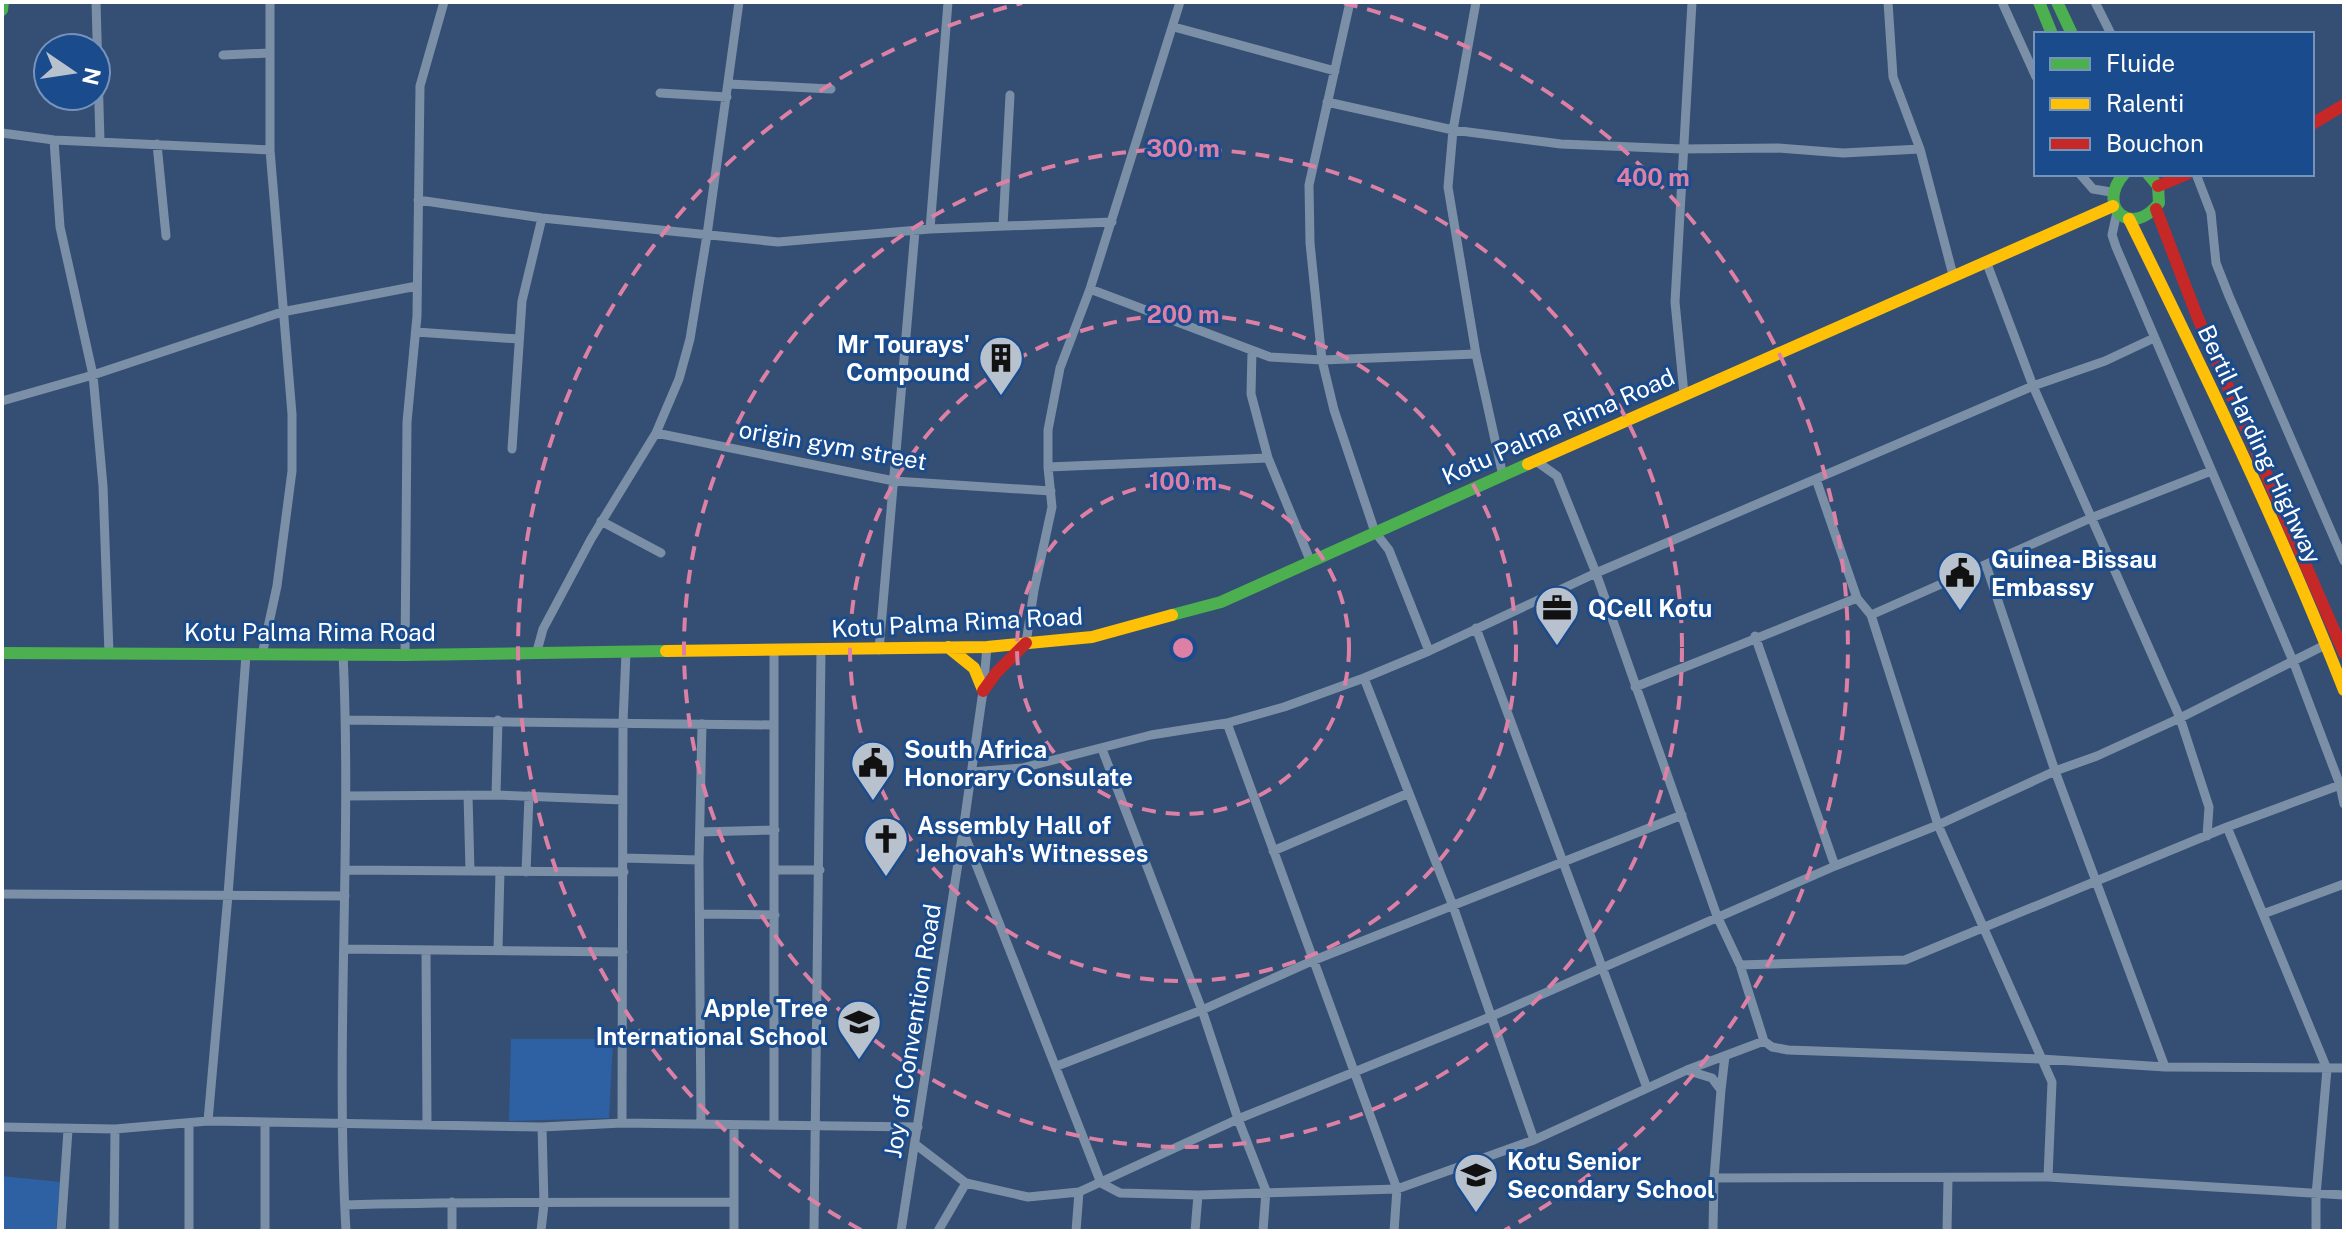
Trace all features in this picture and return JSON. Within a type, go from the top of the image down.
[{"type":"street","points":[[2,10],[3,2]]},
{"type":"street","points":[[96,2],[100,141]]},
{"type":"street","points":[[262,655],[277,586],[292,471],[292,414],[270,150],[270,2]]},
{"type":"street","points":[[405,655],[407,422],[416,332],[420,86],[444,2]]},
{"type":"street","points":[[537,651],[543,629],[601,521],[656,433],[679,379],[690,339],[707,235],[739,2]]},
{"type":"street","points":[[930,229],[948,2]]},
{"type":"street","points":[[948,647],[974,668],[983,690],[1026,643],[1052,507],[1048,430],[1060,368],[1112,222],[1180,2]]},
{"type":"street","points":[[1350,2],[1309,185],[1310,243],[1322,360],[1334,410],[1375,532],[1389,550],[1429,651]]},
{"type":"street","points":[[1476,2],[1453,130],[1448,187],[1476,354],[1503,476]]},
{"type":"street","points":[[1684,394],[1675,302],[1692,2]]},
{"type":"street","points":[[1888,2],[1893,77],[1920,149],[1953,275]]},
{"type":"street","points":[[2002,2],[2034,73]]},
{"type":"street","points":[[2039,2],[2051,32]]},
{"type":"street","points":[[2057,2],[2071,32]]},
{"type":"street","points":[[2095,2],[2110,32]]},
{"type":"street","points":[[1174,27],[1335,71]]},
{"type":"street","points":[[223,55],[269,53]]},
{"type":"street","points":[[729,84],[831,89]]},
{"type":"street","points":[[660,93],[727,97]]},
{"type":"street","points":[[1003,226],[1010,95]]},
{"type":"street","points":[[1327,102],[1453,130],[1561,144],[1682,149],[1778,148],[1843,153],[1920,149]]},
{"type":"street","points":[[2314,123],[2344,105]]},
{"type":"street","points":[[2,133],[54,140],[270,150]]},
{"type":"street","points":[[54,140],[60,227],[93,375],[103,486],[109,653]]},
{"type":"street","points":[[157,144],[166,236]]},
{"type":"street","points":[[2082,176],[2093,189],[2111,184],[2115,209],[2112,235],[2293,661],[2340,785],[2344,804]]},
{"type":"street","points":[[2150,176],[2158,186],[2182,176]]},
{"type":"street","points":[[2188,176],[2211,213],[2216,263],[2344,561]]},
{"type":"street","name":"Bertil Harding Highway","points":[[2158,186],[2160,198],[2156,209],[2174,259],[2344,653]]},
{"type":"street","points":[[418,200],[542,218],[778,242],[930,229],[1112,222]]},
{"type":"street","points":[[2115,209],[2129,219],[2142,219],[2156,209]]},
{"type":"street","name":"Kotu Palma Rima Road","points":[[2,653],[405,655],[537,651],[821,651],[987,647],[1092,637],[1221,602],[1953,275],[2115,209]]},
{"type":"street","points":[[512,449],[522,301],[542,218]]},
{"type":"street","name":"Bertil Harding Highway","points":[[2129,219],[2164,287],[2327,644],[2344,690]]},
{"type":"street","points":[[879,650],[915,231]]},
{"type":"street","points":[[1986,261],[2033,386],[2180,718],[2209,807],[2207,836]]},
{"type":"street","points":[[2,401],[93,375],[282,312],[417,286]]},
{"type":"street","points":[[1090,289],[1270,357],[1322,360],[1476,354]]},
{"type":"street","points":[[416,332],[519,339]]},
{"type":"street","points":[[972,772],[1022,768],[1151,735],[1227,723],[1284,707],[1364,678],[1596,573],[2033,386],[2105,361],[2154,338]]},
{"type":"street","points":[[1252,351],[1251,394],[1268,458],[1310,560]]},
{"type":"street","name":"origin gym street","points":[[656,433],[894,481],[1051,491]]},
{"type":"street","points":[[1048,467],[1268,458]]},
{"type":"street","points":[[1536,461],[1557,476],[1596,573],[1717,916],[1740,965],[1764,1041],[1772,1047],[1788,1050],[2041,1059],[2165,1067],[2344,1068]]},
{"type":"street","points":[[1871,615],[2091,518],[2211,471]]},
{"type":"street","points":[[1816,479],[1857,598],[1871,615],[1938,825],[2052,1082],[2048,1177]]},
{"type":"street","points":[[601,521],[661,553]]},
{"type":"street","points":[[1986,565],[2055,771],[2165,1067]]},
{"type":"street","points":[[1635,687],[1755,636],[1857,598]]},
{"type":"street","points":[[1476,628],[1647,1088]]},
{"type":"street","points":[[1755,636],[1835,866]]},
{"type":"street","points":[[915,1144],[966,1183],[995,1192],[1028,1197],[1079,1192],[1238,1119],[1490,1017],[1717,916],[1938,825],[2055,771],[2097,756],[2327,644]]},
{"type":"street","name":"Joy of Convention Road","points":[[901,1231],[972,772],[987,647]]},
{"type":"street","points":[[774,650],[774,1125]]},
{"type":"street","points":[[814,1231],[821,651]]},
{"type":"street","points":[[343,653],[347,870],[344,949],[346,1231]]},
{"type":"street","points":[[622,1123],[623,722],[626,653]]},
{"type":"street","points":[[208,1121],[246,655]]},
{"type":"street","points":[[1364,678],[1453,906],[1534,1140]]},
{"type":"street","points":[[346,720],[773,725]]},
{"type":"street","points":[[496,795],[498,720]]},
{"type":"street","points":[[1227,723],[1397,1189],[1394,1231]]},
{"type":"street","points":[[701,1124],[699,860],[702,724]]},
{"type":"street","points":[[1102,749],[1202,1010],[1266,1191],[1263,1231]]},
{"type":"street","points":[[1740,965],[1905,960],[2227,827],[2340,785]]},
{"type":"street","points":[[1273,851],[1409,793]]},
{"type":"street","points":[[468,795],[470,871]]},
{"type":"street","points":[[346,796],[496,795],[623,800]]},
{"type":"street","points":[[526,872],[529,796]]},
{"type":"street","points":[[1057,1066],[1202,1010],[1312,961],[1682,815]]},
{"type":"street","points":[[2227,827],[2327,1069],[2316,1195],[2316,1231]]},
{"type":"street","points":[[700,832],[775,830]]},
{"type":"street","points":[[963,831],[1101,1183],[1120,1193],[1198,1195],[1397,1189],[1534,1140],[1687,1070],[1764,1041]]},
{"type":"street","points":[[624,858],[699,860]]},
{"type":"street","points":[[347,870],[624,872]]},
{"type":"street","points":[[775,870],[820,870]]},
{"type":"street","points":[[498,950],[500,871]]},
{"type":"street","points":[[2263,914],[2344,884]]},
{"type":"street","points":[[2,894],[345,896]]},
{"type":"street","points":[[700,914],[775,915]]},
{"type":"street","points":[[344,949],[623,952]]},
{"type":"street","points":[[426,950],[427,1125]]},
{"type":"street","points":[[1713,1231],[1714,1178],[1725,1056]]},
{"type":"street","points":[[1687,1070],[1712,1078],[1721,1090]]},
{"type":"street","points":[[2,1127],[115,1129],[208,1121],[542,1127],[622,1123],[918,1127]]},
{"type":"street","points":[[265,1122],[265,1231]]},
{"type":"street","points":[[189,1123],[189,1231]]},
{"type":"street","points":[[734,1125],[734,1231]]},
{"type":"street","points":[[541,1231],[544,1204],[542,1127]]},
{"type":"street","points":[[114,1231],[115,1129]]},
{"type":"street","points":[[61,1231],[68,1130]]},
{"type":"street","points":[[1714,1178],[1948,1180],[2048,1177],[2344,1195]]},
{"type":"street","points":[[1947,1231],[1948,1180]]},
{"type":"street","points":[[938,1231],[966,1183]]},
{"type":"street","points":[[1076,1231],[1079,1192]]},
{"type":"street","points":[[1195,1231],[1198,1195]]},
{"type":"street","points":[[452,1202],[452,1231]]},
{"type":"street","points":[[345,1205],[734,1202]]},
{"type":"shaded area","points":[[511,1039],[613,1039],[609,1118],[509,1121]]},
{"type":"shaded area","points":[[2,1176],[60,1182],[56,1231],[2,1231]]},
{"type":"traffic: fast","points":[[2,10],[3,2]]},
{"type":"traffic: fast","points":[[2039,2],[2051,32]]},
{"type":"traffic: fast","points":[[2057,2],[2071,32]]},
{"type":"traffic: fast","points":[[2123,176],[2113,198],[2120,214],[2128,218],[2149,213],[2159,203],[2158,186],[2150,176]]},
{"type":"traffic: fast","points":[[1172,615],[1221,602],[1528,464]]},
{"type":"traffic: fast","points":[[2,653],[405,655],[666,651]]},
{"type":"traffic: slow","points":[[1528,464],[2113,206]]},
{"type":"traffic: slow","points":[[2129,219],[2268,511],[2344,690]]},
{"type":"traffic: slow","points":[[666,651],[987,647],[1092,637],[1172,615]]},
{"type":"traffic: slow","points":[[948,647],[974,668],[983,690]]},
{"type":"traffic: jam","points":[[2314,123],[2344,105]]},
{"type":"traffic: jam","points":[[2158,186],[2182,176]]},
{"type":"traffic: jam","points":[[2156,209],[2197,316],[2344,653]]},
{"type":"traffic: jam","points":[[983,691],[1026,643]]},
{"type":"place","name":"Mr Tourays' Compound","points":[[1001,397]]},
{"type":"place","name":"Guinea-Bissau Embassy","points":[[1960,612]]},
{"type":"place","name":"QCell Kotu","points":[[1557,647]]},
{"type":"place","name":"South Africa Honorary Consulate","points":[[873,802]]},
{"type":"place","name":"Assembly Hall of Jehovah's Witnesses","points":[[886,878]]},
{"type":"place","name":"Apple Tree International School","points":[[859,1061]]},
{"type":"place","name":"Kotu Senior Secondary School","points":[[1476,1214]]}]
